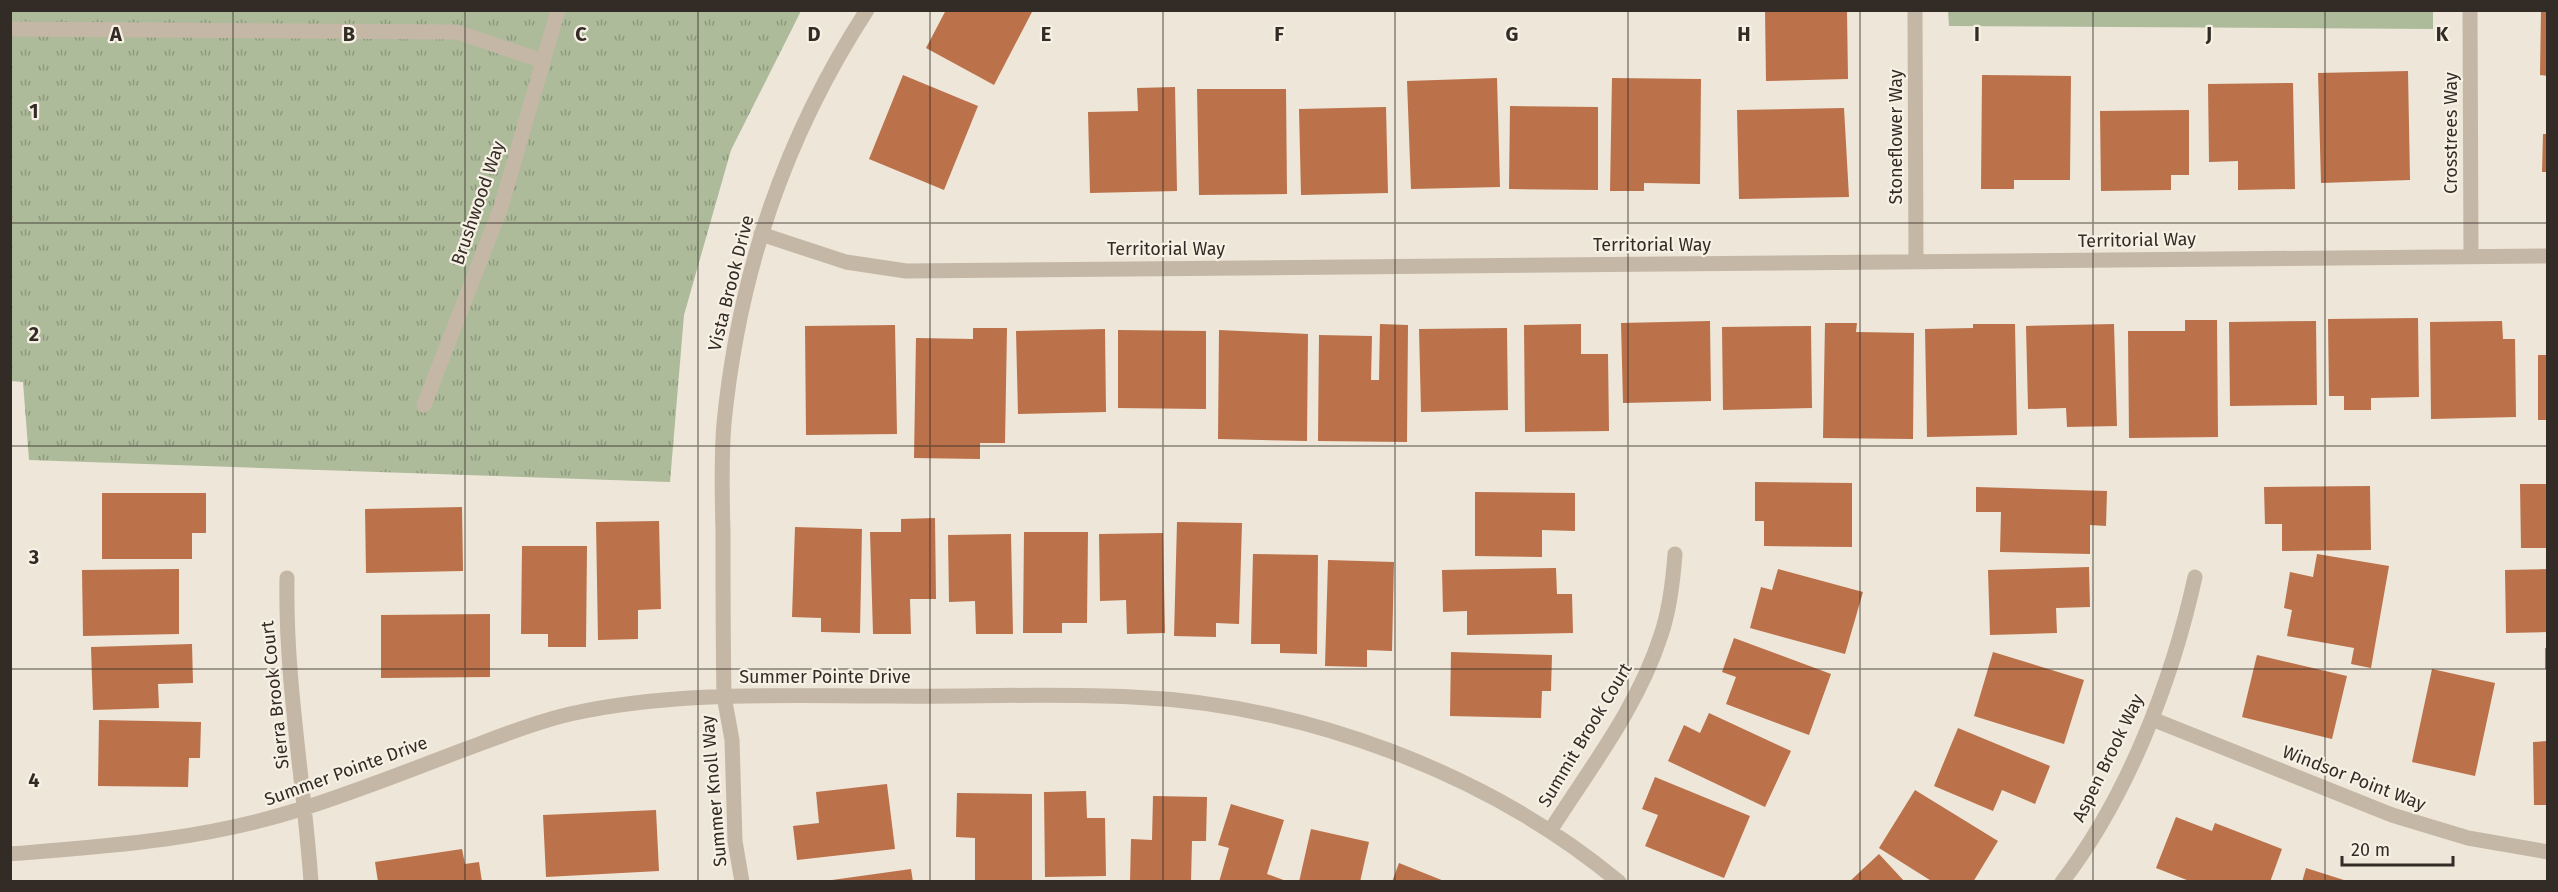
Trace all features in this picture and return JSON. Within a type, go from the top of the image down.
[{"type":"street","name":"Brushwood Way","points":[[423,405],[501,207],[558,10]]},
{"type":"street","name":"Vista Brook Drive","points":[[724,696],[724,425],[735,335],[761,234],[798,132],[842,50],[867,10]]},
{"type":"street","name":"Stoneflower Way","points":[[1915,10],[1916,262]]},
{"type":"street","name":"Crosstrees Way","points":[[2470,10],[2471,256]]},
{"type":"street","points":[[10,29],[457,32],[543,61]]},
{"type":"street","name":"Territorial Way","points":[[761,234],[846,262],[906,270],[2547,256]]},
{"type":"street","name":"Summit Brook Court","points":[[1550,831],[1629,708],[1648,672],[1667,614],[1676,554]]},
{"type":"street","name":"Aspen Brook Way","points":[[2062,882],[2117,792],[2152,719],[2185,622],[2195,576]]},
{"type":"street","name":"Sierra Brook Court","points":[[287,578],[289,674],[306,808],[311,882]]},
{"type":"street","name":"Summer Pointe Drive","points":[[10,854],[165,841],[258,822],[306,808],[528,726],[568,714],[650,700],[724,696],[1134,697],[1222,706],[1308,724],[1393,752],[1474,788],[1550,831],[1619,882]]},
{"type":"street","name":"Summer Knoll Way","points":[[724,696],[732,740],[735,841],[742,882]]},
{"type":"street","name":"Windsor Point Way","points":[[2152,719],[2392,815],[2468,838],[2547,852]]},
{"type":"green space","points":[[1948,10],[2433,10],[2433,29],[1949,26]]},
{"type":"green space","points":[[11,11],[801,11],[731,150],[684,315],[670,482],[29,460],[23,382],[11,381]]},
{"type":"building","points":[[946,10],[1033,10],[994,85],[926,48]]},
{"type":"building","points":[[1765,10],[1847,10],[1848,79],[1766,81]]},
{"type":"building","points":[[2541,10],[2548,10],[2548,76],[2540,75]]},
{"type":"building","points":[[2408,71],[2410,180],[2321,183],[2318,73]]},
{"type":"building","points":[[903,75],[978,106],[944,190],[869,159]]},
{"type":"building","points":[[1982,75],[2071,76],[2070,180],[2014,180],[2014,189],[1981,189]]},
{"type":"building","points":[[1497,78],[1500,187],[1411,189],[1407,81]]},
{"type":"building","points":[[1612,78],[1701,79],[1700,184],[1644,183],[1644,191],[1610,191]]},
{"type":"building","points":[[2293,83],[2295,189],[2238,190],[2238,161],[2209,162],[2208,84]]},
{"type":"building","points":[[1175,87],[1177,191],[1090,193],[1088,112],[1138,111],[1137,88]]},
{"type":"building","points":[[1197,89],[1286,89],[1287,194],[1199,195]]},
{"type":"building","points":[[1510,106],[1598,107],[1598,190],[1509,189]]},
{"type":"building","points":[[1386,107],[1388,193],[1301,195],[1299,109]]},
{"type":"building","points":[[1844,108],[1849,197],[1739,199],[1737,110]]},
{"type":"building","points":[[2189,110],[2189,175],[2171,175],[2171,190],[2101,191],[2100,111]]},
{"type":"building","points":[[2543,134],[2548,134],[2548,172],[2542,172]]},
{"type":"building","points":[[2418,318],[2419,397],[2371,398],[2371,410],[2344,410],[2344,396],[2329,396],[2328,319]]},
{"type":"building","points":[[2185,320],[2217,320],[2218,437],[2129,438],[2128,331],[2185,331]]},
{"type":"building","points":[[1710,321],[1711,401],[1623,403],[1621,323]]},
{"type":"building","points":[[2316,321],[2317,405],[2230,406],[2229,322]]},
{"type":"building","points":[[2502,321],[2503,339],[2515,339],[2516,417],[2431,419],[2430,322]]},
{"type":"building","points":[[1825,323],[1857,323],[1856,332],[1914,333],[1913,439],[1823,438]]},
{"type":"building","points":[[1380,324],[1408,325],[1407,442],[1318,441],[1319,335],[1372,336],[1371,380],[1379,380]]},
{"type":"building","points":[[1581,324],[1581,354],[1608,354],[1609,431],[1525,432],[1524,325]]},
{"type":"building","points":[[1973,324],[2015,324],[2017,435],[1927,437],[1925,329],[1973,328]]},
{"type":"building","points":[[2114,324],[2117,426],[2067,427],[2066,408],[2028,409],[2026,326]]},
{"type":"building","points":[[895,325],[897,434],[806,435],[805,326]]},
{"type":"building","points":[[1811,326],[1812,408],[1723,410],[1722,327]]},
{"type":"building","points":[[973,328],[1007,328],[1005,443],[980,443],[980,459],[914,458],[916,338],[973,339]]},
{"type":"building","points":[[1507,328],[1508,410],[1421,412],[1419,329]]},
{"type":"building","points":[[1105,329],[1106,412],[1018,414],[1016,331]]},
{"type":"building","points":[[1118,330],[1206,331],[1206,409],[1118,408]]},
{"type":"building","points":[[1219,330],[1308,334],[1307,441],[1218,439]]},
{"type":"building","points":[[2538,355],[2548,355],[2548,420],[2538,420]]},
{"type":"building","points":[[1755,482],[1852,483],[1852,547],[1764,546],[1764,521],[1755,521]]},
{"type":"building","points":[[2520,484],[2548,484],[2548,548],[2521,548]]},
{"type":"building","points":[[2370,486],[2371,550],[2282,551],[2282,524],[2265,524],[2264,487]]},
{"type":"building","points":[[1976,487],[2107,491],[2106,526],[2090,525],[2090,554],[2000,552],[2001,512],[1976,512]]},
{"type":"building","points":[[1475,492],[1575,493],[1575,531],[1542,530],[1542,557],[1475,556]]},
{"type":"building","points":[[102,493],[206,493],[206,533],[192,533],[192,559],[102,559]]},
{"type":"building","points":[[462,507],[463,571],[366,573],[365,509]]},
{"type":"building","points":[[935,518],[936,599],[910,599],[911,634],[873,634],[870,532],[901,532],[901,519]]},
{"type":"building","points":[[659,521],[661,609],[638,610],[638,639],[598,640],[596,522]]},
{"type":"building","points":[[1177,522],[1242,523],[1239,624],[1216,623],[1216,637],[1174,636]]},
{"type":"building","points":[[795,527],[862,529],[860,633],[821,632],[821,618],[792,617]]},
{"type":"building","points":[[1024,532],[1088,532],[1087,623],[1062,623],[1062,633],[1023,633]]},
{"type":"building","points":[[1163,533],[1165,633],[1127,634],[1126,600],[1100,601],[1099,534]]},
{"type":"building","points":[[1011,534],[1013,634],[976,634],[975,601],[949,602],[948,535]]},
{"type":"building","points":[[522,546],[587,546],[586,647],[548,647],[548,634],[521,634]]},
{"type":"building","points":[[1253,554],[1318,555],[1317,654],[1280,653],[1280,644],[1251,644]]},
{"type":"building","points":[[2317,554],[2389,566],[2371,668],[2351,664],[2354,648],[2287,636],[2292,610],[2284,608],[2290,572],[2313,577]]},
{"type":"building","points":[[1328,560],[1394,562],[1392,651],[1367,650],[1367,667],[1325,666]]},
{"type":"building","points":[[2089,567],[2090,607],[2056,608],[2057,633],[1990,635],[1988,570]]},
{"type":"building","points":[[1556,568],[1557,594],[1572,594],[1573,633],[1467,635],[1467,611],[1443,612],[1442,570]]},
{"type":"building","points":[[179,569],[179,634],[83,636],[82,570]]},
{"type":"building","points":[[1778,569],[1863,592],[1845,654],[1750,628],[1761,587],[1772,590]]},
{"type":"building","points":[[2548,569],[2548,632],[2506,633],[2505,570]]},
{"type":"building","points":[[490,614],[490,677],[381,678],[381,615]]},
{"type":"building","points":[[1734,638],[1831,674],[1809,735],[1726,704],[1736,677],[1722,672]]},
{"type":"building","points":[[192,644],[193,683],[158,684],[159,708],[93,710],[91,647]]},
{"type":"building","points":[[2545,648],[2548,648],[2548,669],[2545,669]]},
{"type":"building","points":[[1451,652],[1552,655],[1551,691],[1542,691],[1541,718],[1450,716]]},
{"type":"building","points":[[1993,652],[2084,680],[2064,744],[1974,716]]},
{"type":"building","points":[[2257,655],[2347,676],[2332,739],[2242,717]]},
{"type":"building","points":[[2432,669],[2495,683],[2475,776],[2412,762]]},
{"type":"building","points":[[1709,713],[1791,751],[1765,807],[1668,761],[1684,725],[1700,733]]},
{"type":"building","points":[[99,720],[201,722],[200,758],[189,758],[188,787],[98,786]]},
{"type":"building","points":[[1958,728],[2050,766],[2035,804],[2002,790],[1993,811],[1934,786]]},
{"type":"building","points":[[2548,741],[2548,805],[2534,805],[2533,742]]},
{"type":"building","points":[[1655,777],[1750,816],[1724,878],[1645,846],[1658,815],[1642,809]]},
{"type":"building","points":[[887,784],[895,849],[797,860],[793,826],[819,823],[816,792]]},
{"type":"building","points":[[1915,790],[1998,841],[1973,882],[1933,882],[1879,848]]},
{"type":"building","points":[[1086,791],[1087,818],[1105,818],[1106,876],[1045,877],[1044,792]]},
{"type":"building","points":[[957,793],[1032,794],[1032,882],[975,882],[975,838],[956,837]]},
{"type":"building","points":[[1153,796],[1207,797],[1206,841],[1192,841],[1191,882],[1130,882],[1131,839],[1152,840]]},
{"type":"building","points":[[1231,804],[1284,820],[1267,874],[1289,882],[1219,882],[1229,848],[1218,845]]},
{"type":"building","points":[[656,810],[659,871],[546,877],[543,815]]},
{"type":"building","points":[[2176,817],[2212,831],[2215,823],[2282,849],[2270,882],[2192,882],[2156,868]]},
{"type":"building","points":[[1311,829],[1369,842],[1360,882],[1299,882]]},
{"type":"building","points":[[462,849],[465,864],[479,862],[482,882],[378,882],[375,862]]},
{"type":"building","points":[[1879,854],[1905,882],[1849,882]]},
{"type":"building","points":[[1399,863],[1444,881],[1444,882],[1392,882]]},
{"type":"building","points":[[2306,868],[2347,881],[2347,882],[2302,882]]},
{"type":"building","points":[[911,869],[913,882],[832,882],[832,880]]}]
